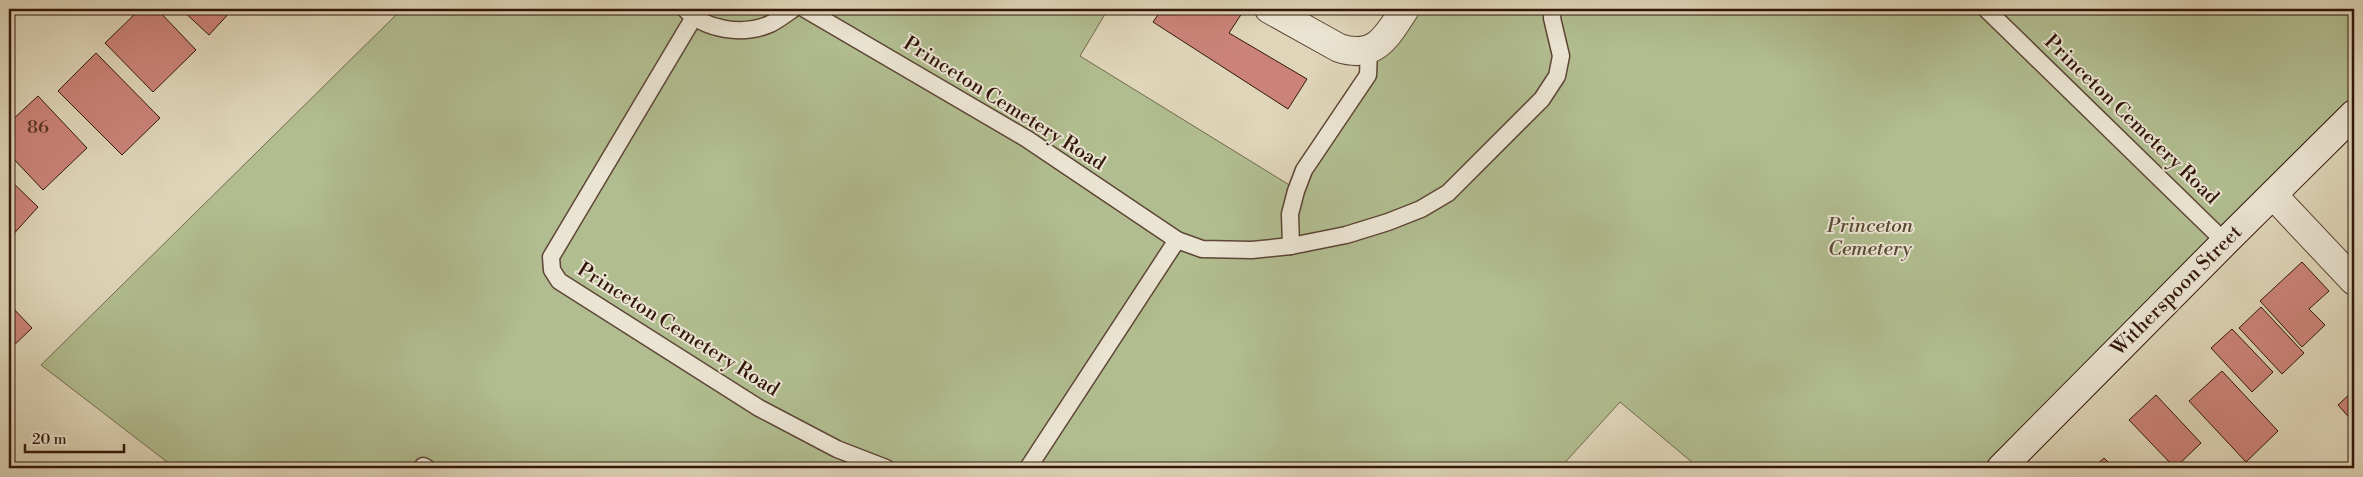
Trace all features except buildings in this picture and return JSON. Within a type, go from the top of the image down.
[{"type":"street","points":[[1269,9],[1338,48],[1350,52],[1369,50],[1384,40],[1405,9]]},
{"type":"street","name":"Witherspoon Street","points":[[2001,468],[2354,114]]},
{"type":"street","points":[[2273,195],[2354,281]]},
{"type":"lane","name":"Princeton Cemetery Road","points":[[793,9],[769,24],[743,30],[719,28],[689,13],[551,257],[552,270],[559,281],[759,408],[837,449],[886,468]]},
{"type":"lane","name":"Princeton Cemetery Road","points":[[805,9],[1028,139],[1177,240],[1202,249],[1252,250],[1291,246],[1346,235],[1388,222],[1448,193],[1542,100],[1557,76],[1561,56],[1552,18],[1552,9]]},
{"type":"lane","name":"Princeton Cemetery Road","points":[[1986,9],[2225,242]]},
{"type":"lane","points":[[1291,246],[1290,214],[1304,170],[1368,75],[1369,50]]},
{"type":"lane","points":[[1028,468],[1177,240]]},
{"type":"green space","name":"Princeton Cemetery","points":[[402,9],[1108,9],[1080,56],[1291,186],[1410,9],[2354,9],[2354,96],[2006,468],[1699,468],[1620,402],[1560,468],[175,468],[41,365]]}]
